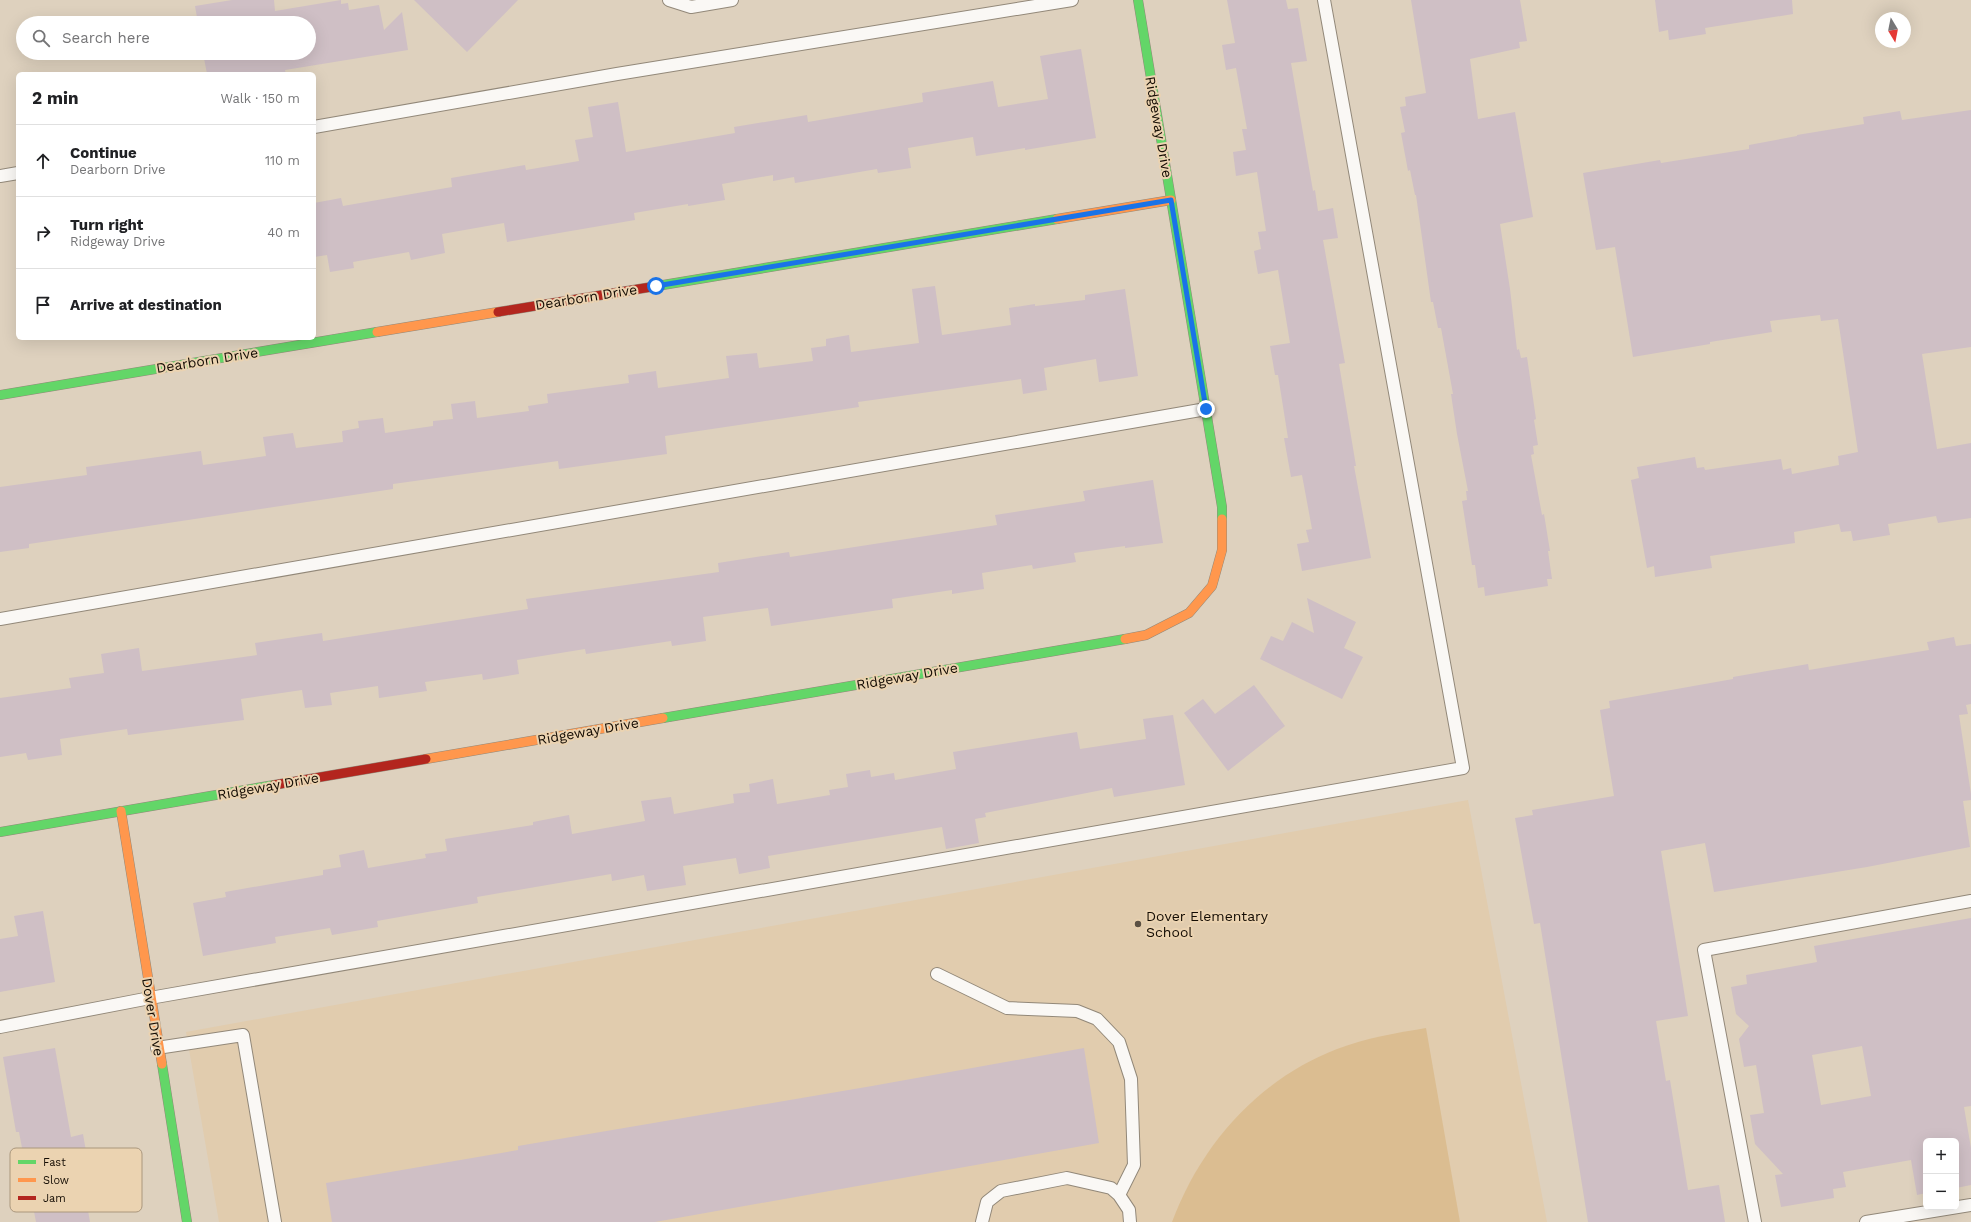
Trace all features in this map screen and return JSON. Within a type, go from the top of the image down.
[{"type":"street","name":"Ridgeway Drive","points":[[0,832],[1146,635],[1189,613],[1212,586],[1222,550],[1222,507],[1138,0]]},
{"type":"street","name":"Dearborn Drive","points":[[0,395],[1171,200]]},
{"type":"street","name":"Dover Drive","points":[[121,811],[157,1048],[187,1222]]},
{"type":"lane","points":[[669,0],[691,7],[732,0]]},
{"type":"lane","points":[[316,127],[617,74],[1072,0]]},
{"type":"lane","points":[[0,1027],[150,998],[1463,768],[1324,0]]},
{"type":"lane","points":[[0,176],[16,173]]},
{"type":"lane","points":[[0,618],[1206,409]]},
{"type":"lane","points":[[1755,1222],[1704,950],[1971,901]]},
{"type":"lane","points":[[937,974],[1007,1008],[1077,1011],[1097,1018],[1119,1042],[1131,1078],[1134,1165],[1119,1195]]},
{"type":"lane","points":[[157,1048],[243,1035],[275,1222]]},
{"type":"lane","points":[[982,1222],[987,1202],[1001,1191],[1067,1178],[1111,1188],[1119,1195],[1129,1210],[1130,1222]]},
{"type":"lane","points":[[1866,1222],[1971,1205]]},
{"type":"shaded area","name":"Dover Elementary School","points":[[1468,800],[1547,1222],[219,1222],[186,1032]]},
{"type":"shaded area","points":[[1426,1028],[1460,1222],[1172,1222],[1184,1193],[1199,1166],[1216,1141],[1258,1096],[1282,1078],[1309,1062],[1337,1049],[1381,1036]]},
{"type":"building","points":[[232,0],[274,0],[275,11],[341,0],[341,4],[348,3],[349,10],[379,5],[384,30],[402,12],[408,50],[285,70],[286,72],[207,72],[204,60],[316,60],[316,16],[197,16],[195,6]]},
{"type":"building","points":[[414,0],[518,0],[467,52]]},
{"type":"building","points":[[1227,0],[1286,0],[1288,9],[1298,8],[1307,61],[1291,63],[1313,191],[1315,190],[1318,211],[1333,208],[1338,238],[1323,240],[1345,363],[1339,364],[1356,466],[1354,466],[1371,558],[1302,571],[1297,544],[1309,542],[1306,530],[1312,529],[1302,475],[1291,477],[1284,438],[1288,438],[1278,375],[1275,375],[1270,346],[1290,343],[1278,270],[1258,274],[1254,251],[1261,249],[1258,232],[1266,231],[1257,172],[1236,176],[1233,152],[1246,150],[1242,129],[1247,129],[1236,68],[1226,70],[1222,45],[1235,43]]},
{"type":"building","points":[[1411,0],[1520,0],[1527,41],[1519,42],[1520,48],[1470,59],[1478,119],[1515,112],[1533,217],[1500,224],[1510,289],[1517,350],[1519,349],[1521,358],[1527,357],[1536,419],[1534,420],[1538,445],[1533,446],[1534,454],[1531,455],[1542,515],[1544,514],[1550,551],[1548,551],[1552,579],[1547,579],[1548,586],[1485,596],[1484,587],[1478,588],[1475,565],[1472,565],[1462,501],[1467,500],[1466,491],[1468,491],[1457,434],[1451,394],[1453,394],[1441,328],[1438,328],[1433,302],[1431,302],[1416,195],[1410,170],[1408,171],[1401,133],[1405,132],[1400,107],[1406,106],[1405,97],[1426,93]]},
{"type":"building","points":[[1655,0],[1792,0],[1793,14],[1705,28],[1706,34],[1669,40],[1668,30],[1659,32]]},
{"type":"building","points":[[1081,49],[1096,138],[1025,150],[1025,148],[976,156],[973,137],[908,148],[911,168],[878,173],[877,169],[795,183],[794,177],[773,181],[773,175],[722,184],[725,200],[688,206],[688,204],[634,213],[635,220],[507,242],[504,223],[442,234],[445,253],[411,260],[409,252],[353,262],[354,268],[330,272],[327,255],[316,257],[316,203],[341,198],[343,206],[452,187],[451,178],[525,165],[526,170],[579,161],[575,140],[593,137],[588,107],[618,102],[626,152],[735,133],[734,127],[807,115],[808,122],[923,102],[922,93],[993,81],[998,107],[1048,99],[1040,56]]},
{"type":"building","points":[[1971,110],[1971,347],[1922,354],[1937,449],[1971,443],[1971,518],[1938,523],[1936,516],[1888,524],[1890,535],[1853,541],[1851,531],[1841,532],[1839,524],[1794,532],[1795,543],[1710,556],[1712,568],[1655,577],[1654,566],[1647,568],[1631,480],[1639,478],[1637,467],[1695,457],[1697,468],[1704,467],[1705,470],[1781,459],[1783,470],[1791,468],[1792,474],[1839,465],[1838,456],[1858,452],[1838,319],[1821,321],[1820,315],[1770,321],[1772,332],[1633,357],[1615,247],[1596,250],[1583,173],[1660,160],[1661,163],[1749,149],[1749,145],[1797,135],[1864,124],[1863,117],[1900,111],[1902,120]]},
{"type":"building","points":[[935,286],[942,335],[1011,325],[1009,308],[1035,304],[1035,306],[1085,300],[1085,295],[1125,289],[1138,376],[1099,382],[1096,359],[1044,368],[1047,390],[1023,394],[1021,379],[858,402],[859,407],[665,436],[667,454],[559,469],[558,461],[393,484],[393,489],[29,544],[29,548],[0,552],[0,487],[87,475],[86,467],[201,451],[203,465],[266,456],[263,437],[293,433],[296,448],[343,442],[342,431],[359,428],[358,421],[383,418],[385,433],[433,426],[433,421],[453,419],[451,404],[475,401],[477,418],[529,411],[528,406],[548,403],[547,394],[629,383],[628,375],[656,371],[658,388],[729,378],[726,356],[757,353],[759,368],[813,361],[811,348],[826,346],[826,339],[849,335],[851,352],[919,343],[912,289]]},
{"type":"building","points":[[1153,480],[1163,543],[1125,548],[1125,546],[1074,553],[1076,562],[1033,569],[1032,565],[982,573],[984,589],[952,594],[952,590],[892,599],[893,608],[771,626],[768,608],[703,617],[706,641],[672,646],[671,641],[586,654],[585,649],[517,660],[519,674],[483,680],[482,674],[425,682],[427,691],[379,698],[378,686],[330,693],[332,705],[305,708],[302,690],[241,699],[244,720],[128,735],[127,729],[60,739],[62,755],[28,760],[26,753],[0,757],[0,698],[71,688],[69,678],[104,673],[101,654],[139,648],[142,671],[257,655],[255,643],[322,633],[323,641],[528,609],[526,599],[719,572],[718,563],[789,552],[790,557],[997,525],[995,515],[1085,501],[1083,491]]},
{"type":"building","points":[[1307,598],[1356,622],[1344,648],[1363,657],[1342,699],[1260,659],[1271,636],[1283,641],[1292,622],[1314,633]]},
{"type":"building","points":[[1954,637],[1956,646],[1971,644],[1971,704],[1966,705],[1968,714],[1959,715],[1971,794],[1971,800],[1963,801],[1970,847],[1867,867],[1714,892],[1705,843],[1661,851],[1688,1016],[1656,1021],[1666,1081],[1670,1080],[1688,1190],[1719,1185],[1725,1222],[1588,1222],[1540,923],[1534,924],[1515,818],[1533,815],[1532,810],[1614,796],[1600,710],[1610,708],[1609,701],[1808,664],[1809,670],[1929,650],[1927,642]]},
{"type":"building","points":[[1254,685],[1285,726],[1228,771],[1184,713],[1203,699],[1215,714]]},
{"type":"building","points":[[1173,715],[1185,785],[1114,797],[1112,788],[985,813],[986,817],[975,819],[979,843],[946,849],[942,827],[768,856],[770,868],[739,874],[736,858],[683,866],[686,885],[647,891],[644,875],[612,881],[611,874],[477,897],[478,903],[377,921],[378,927],[332,935],[330,928],[275,937],[276,943],[203,956],[193,903],[226,897],[225,892],[323,875],[323,870],[341,867],[339,855],[364,850],[368,868],[426,858],[425,854],[447,851],[445,839],[533,825],[533,822],[569,815],[572,834],[645,821],[641,801],[671,797],[674,814],[734,803],[733,794],[750,792],[749,784],[773,779],[777,804],[830,795],[829,790],[848,787],[846,774],[870,770],[871,777],[894,773],[895,780],[956,769],[953,752],[1077,732],[1080,749],[1146,739],[1143,719]]},
{"type":"building","points":[[43,911],[55,982],[0,992],[0,939],[18,936],[14,916]]},
{"type":"building","points":[[1971,918],[1971,1106],[1964,1107],[1971,1148],[1971,1185],[1959,1187],[1959,1138],[1923,1138],[1923,1194],[1917,1195],[1911,1160],[1843,1172],[1846,1187],[1833,1189],[1834,1198],[1781,1207],[1775,1175],[1783,1174],[1755,1144],[1750,1115],[1764,1113],[1756,1065],[1744,1067],[1739,1039],[1749,1026],[1736,1014],[1731,987],[1747,984],[1746,975],[1817,962],[1814,946]],"holes":[[[1862,1046],[1871,1096],[1821,1105],[1812,1055]]]},
{"type":"building","points":[[55,1048],[71,1137],[83,1134],[85,1148],[22,1148],[19,1132],[16,1132],[3,1057]]},
{"type":"building","points":[[1084,1048],[1099,1143],[655,1222],[332,1222],[326,1183],[518,1150],[518,1146],[872,1086]]},
{"type":"building","points":[[34,1212],[88,1212],[90,1222],[36,1222]]},
{"type":"traffic: fast","points":[[1138,0],[1222,507],[1222,519]]},
{"type":"traffic: fast","points":[[657,286],[1057,219]]},
{"type":"traffic: fast","points":[[0,395],[377,332]]},
{"type":"traffic: fast","points":[[663,718],[1125,639]]},
{"type":"traffic: fast","points":[[0,832],[274,785]]},
{"type":"traffic: fast","points":[[162,1064],[187,1222]]},
{"type":"traffic: slow","points":[[1057,219],[1171,200]]},
{"type":"traffic: slow","points":[[377,332],[498,312]]},
{"type":"traffic: slow","points":[[1125,639],[1146,635],[1189,613],[1212,586],[1222,550],[1222,519]]},
{"type":"traffic: slow","points":[[426,759],[663,718]]},
{"type":"traffic: slow","points":[[121,811],[162,1064]]},
{"type":"traffic: jam","points":[[498,312],[657,286]]},
{"type":"traffic: jam","points":[[274,785],[426,759]]},
{"type":"place","name":"Dover Elementary School","points":[[1138,924]]},
{"type":"route","points":[[656,286],[1171,200],[1206,409]]}]
